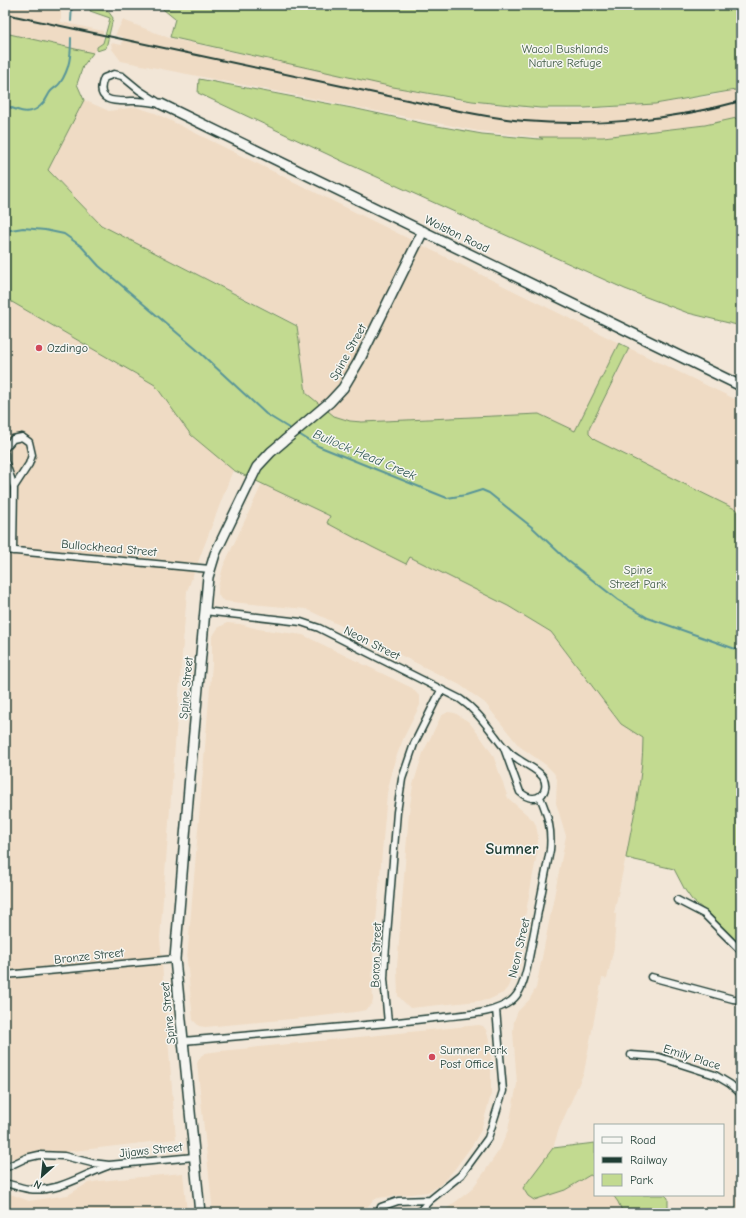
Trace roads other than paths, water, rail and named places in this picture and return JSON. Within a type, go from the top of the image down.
[{"type":"street","name":"Wolston Road","points":[[161,104],[137,101],[114,102],[106,99],[102,92],[101,86],[104,78],[114,74],[122,76],[139,90],[161,104],[741,386]]},
{"type":"street","name":"Spine Street","points":[[200,1213],[175,958],[204,611],[210,569],[218,547],[257,467],[271,452],[330,402],[343,388],[353,373],[423,231]]},
{"type":"street","points":[[5,448],[13,439],[22,437],[29,442],[32,455],[29,464],[14,487]]},
{"type":"street","points":[[5,454],[5,461],[14,487],[13,551]]},
{"type":"street","name":"Bullockhead Street","points":[[5,550],[210,569]]},
{"type":"street","name":"Neon Street","points":[[204,611],[301,622],[319,628],[469,705],[504,748],[517,759],[536,770],[542,777],[545,784],[543,793],[540,797],[534,799],[526,798],[520,792],[504,748]]},
{"type":"street","name":"Boron Street","points":[[388,1022],[384,979],[384,959],[399,797],[407,762],[414,744],[441,690]]},
{"type":"street","name":"Neon Street","points":[[388,1022],[479,1013],[496,1009],[511,1000],[519,992],[527,968],[550,850],[550,822],[540,797]]},
{"type":"street","points":[[677,900],[704,914],[741,951]]},
{"type":"street","name":"Bronze Street","points":[[5,975],[175,958]]},
{"type":"street","points":[[651,977],[732,999],[741,1000]]},
{"type":"street","points":[[418,1213],[430,1200],[461,1175],[488,1138],[502,1091],[496,1009]]},
{"type":"street","points":[[183,1041],[388,1022]]},
{"type":"street","name":"Emily Place","points":[[631,1054],[659,1057],[715,1075],[730,1084],[741,1094]]},
{"type":"street","name":"Jijaws Street","points":[[5,1168],[26,1158],[39,1155],[64,1156],[92,1163],[109,1165],[194,1156]]},
{"type":"street","name":"Jijaws Street","points":[[5,1183],[30,1189],[43,1190],[57,1187],[109,1165]]},
{"type":"street","points":[[379,1213],[381,1207],[398,1201],[430,1200]]},
{"type":"waterway","name":"Bullock Head Creek","points":[[71,21],[72,5]]},
{"type":"waterway","name":"Bullock Head Creek","points":[[5,105],[16,110],[26,112],[35,110],[45,101],[51,91],[60,83],[66,72],[70,56],[71,38]]},
{"type":"waterway","name":"Bullock Head Creek","points":[[5,231],[23,228],[45,230],[64,234],[81,246],[99,266],[196,349],[266,414],[292,430]]},
{"type":"waterway","name":"Bullock Head Creek","points":[[297,433],[318,446],[447,498],[466,495],[482,490],[489,493],[533,528],[567,560],[618,600],[648,618],[741,651]]},
{"type":"railway","points":[[5,14],[450,109],[512,120],[550,123],[633,120],[689,113],[741,101]]},
{"type":"place","name":"Ozdingo","points":[[39,348]]},
{"type":"place","name":"Sumner Park Post Office","points":[[432,1057]]},
{"type":"district","name":"Sumner","points":[[512,848]]},
{"type":"park label","name":"Wacol Bushlands Nature Refuge","points":[[565,56]]},
{"type":"park label","name":"Spine Street Park","points":[[638,577]]}]
